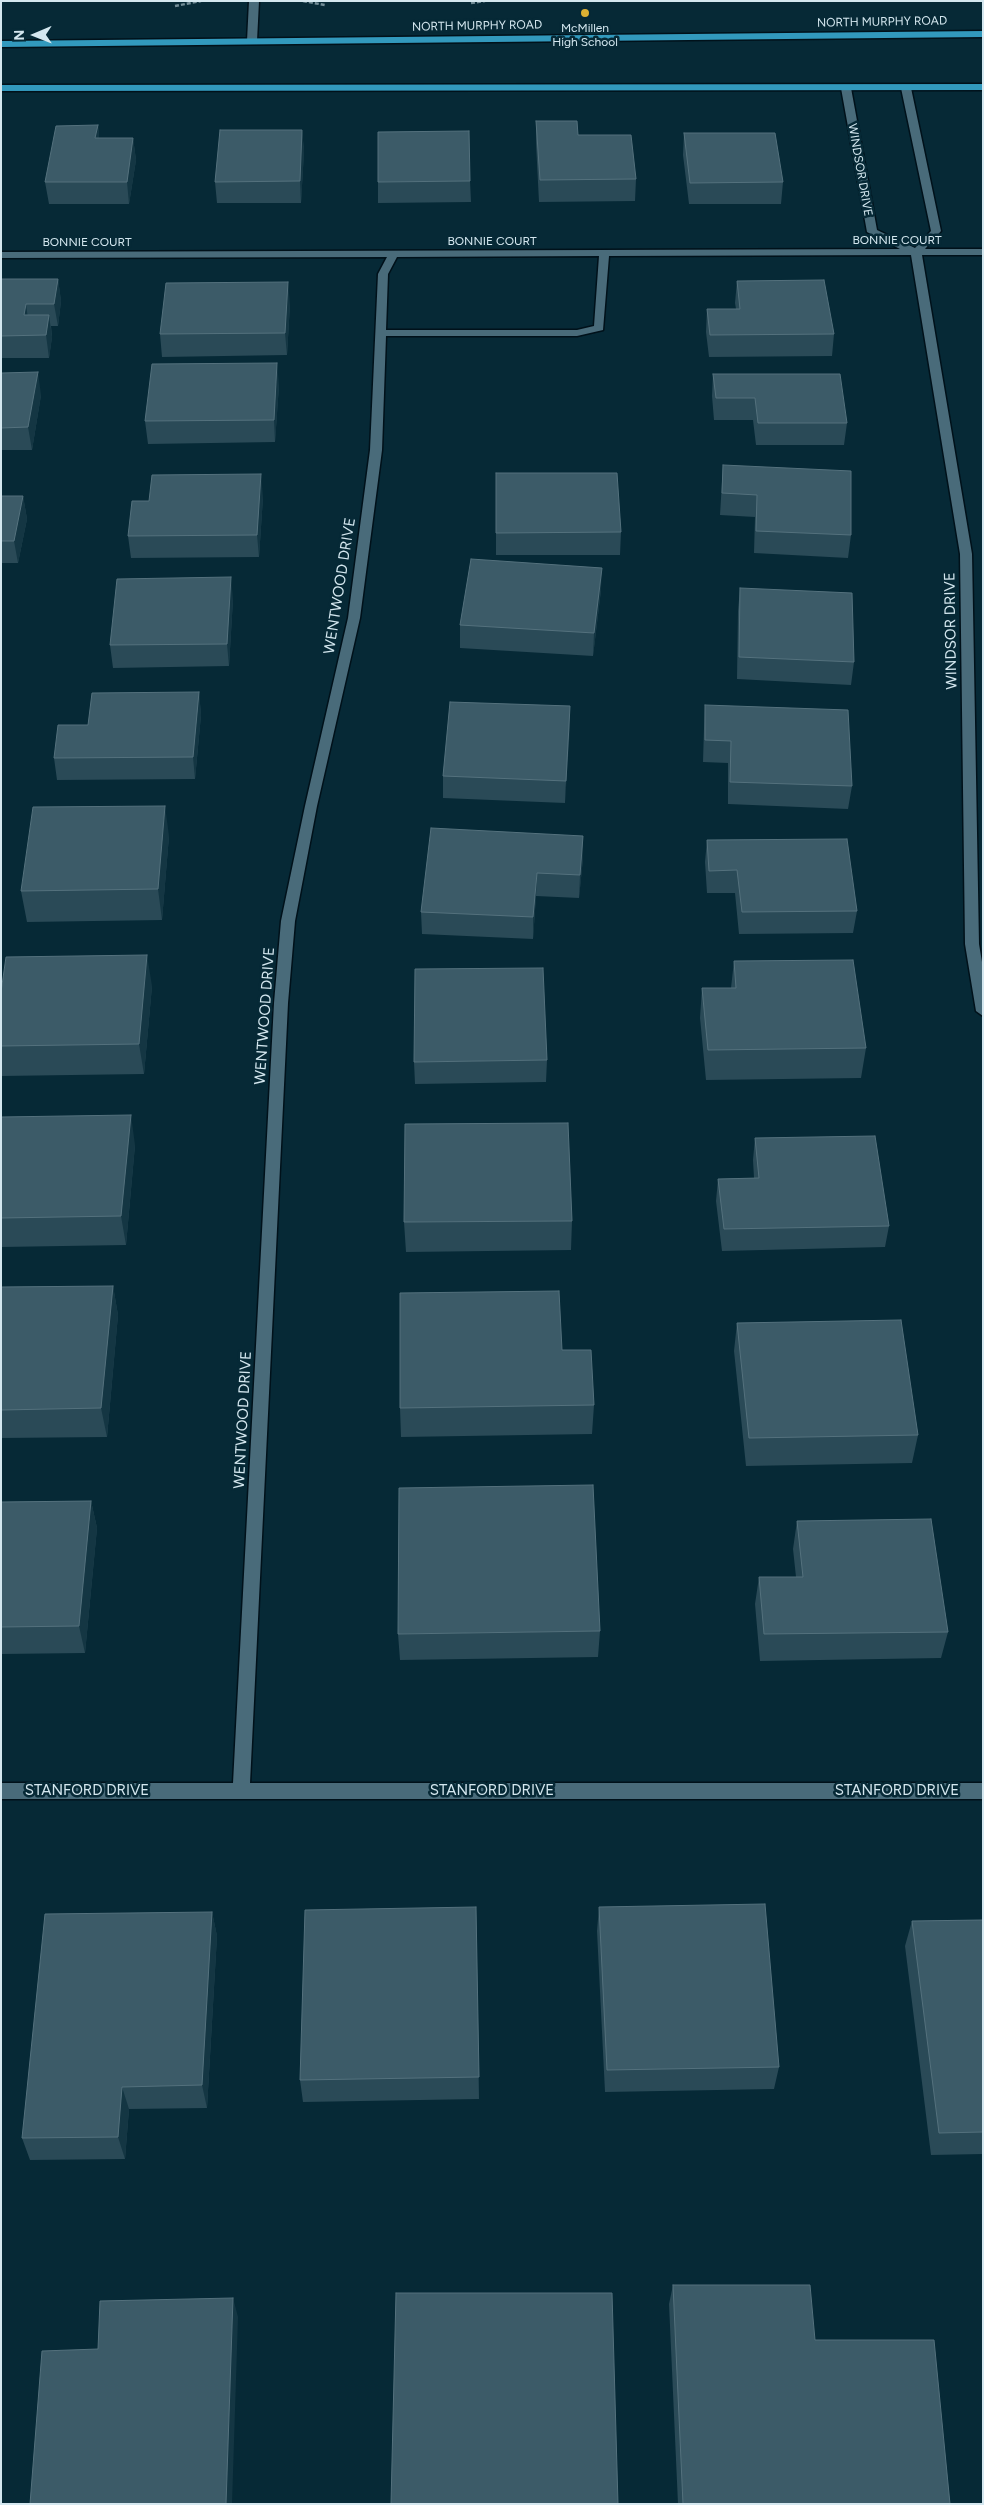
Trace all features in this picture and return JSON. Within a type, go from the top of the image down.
[{"type":"main road","name":"NORTH MURPHY ROAD","points":[[1,44],[983,34]]},
{"type":"main road","points":[[1,88],[983,87]]},
{"type":"street","points":[[252,41],[254,1]]},
{"type":"street","name":"WINDSOR DRIVE","points":[[846,88],[872,232],[916,253],[966,554],[972,944],[983,1011]]},
{"type":"street","points":[[906,88],[936,231],[916,253]]},
{"type":"street","name":"BONNIE COURT","points":[[1,255],[983,252]]},
{"type":"street","name":"WENTWOOD DRIVE","points":[[241,1791],[280,1002],[288,921],[311,806],[354,618],[376,450],[383,274],[394,253]]},
{"type":"street","points":[[380,333],[577,333],[599,328],[604,253]]},
{"type":"street","name":"STANFORD DRIVE","points":[[1,1791],[983,1792]]},
{"type":"building","points":[[536,121],[577,121],[578,135],[631,135],[636,179],[540,180]]},
{"type":"building","points":[[98,125],[95,138],[133,138],[127,182],[45,182],[56,126]]},
{"type":"building","points":[[220,130],[302,130],[300,181],[215,182]]},
{"type":"building","points":[[469,131],[470,181],[378,182],[378,132]]},
{"type":"building","points":[[684,133],[775,133],[783,182],[690,183]]},
{"type":"building","points":[[1,279],[58,279],[54,304],[26,304],[24,315],[49,315],[46,335],[1,336]]},
{"type":"building","points":[[824,280],[834,334],[710,335],[707,309],[740,309],[737,281]]},
{"type":"building","points":[[288,282],[285,333],[160,334],[166,283]]},
{"type":"building","points":[[277,363],[274,420],[145,421],[152,364]]},
{"type":"building","points":[[38,372],[28,427],[1,428],[1,373]]},
{"type":"building","points":[[713,374],[840,374],[847,423],[758,423],[755,398],[716,398]]},
{"type":"building","points":[[723,465],[851,471],[851,535],[756,531],[757,495],[722,493]]},
{"type":"building","points":[[496,473],[617,473],[621,532],[496,533]]},
{"type":"building","points":[[261,474],[257,535],[128,536],[132,501],[149,501],[152,475]]},
{"type":"building","points":[[1,496],[23,496],[14,541],[1,541]]},
{"type":"building","points":[[471,559],[602,568],[594,633],[460,625]]},
{"type":"building","points":[[231,577],[227,644],[110,645],[117,579]]},
{"type":"building","points":[[740,588],[852,593],[854,662],[739,657]]},
{"type":"building","points":[[199,692],[193,757],[54,758],[58,725],[88,725],[92,693]]},
{"type":"building","points":[[450,702],[570,706],[566,781],[443,776]]},
{"type":"building","points":[[705,705],[848,710],[852,786],[730,782],[731,741],[705,740]]},
{"type":"building","points":[[165,806],[158,889],[21,891],[33,807]]},
{"type":"building","points":[[431,828],[583,836],[580,875],[537,873],[533,917],[421,912]]},
{"type":"building","points":[[847,839],[857,911],[742,912],[737,870],[709,871],[707,840]]},
{"type":"building","points":[[147,955],[139,1044],[1,1046],[1,992],[6,957]]},
{"type":"building","points":[[853,960],[866,1048],[708,1050],[702,988],[736,988],[734,961]]},
{"type":"building","points":[[543,968],[547,1060],[414,1062],[415,969]]},
{"type":"building","points":[[131,1115],[121,1216],[1,1218],[1,1117]]},
{"type":"building","points":[[568,1123],[572,1221],[404,1222],[405,1124]]},
{"type":"building","points":[[875,1136],[889,1226],[724,1229],[718,1179],[759,1178],[755,1138]]},
{"type":"building","points":[[113,1286],[101,1408],[1,1410],[1,1287]]},
{"type":"building","points":[[559,1291],[562,1350],[591,1350],[594,1405],[400,1408],[400,1293]]},
{"type":"building","points":[[901,1320],[918,1435],[749,1438],[737,1323]]},
{"type":"building","points":[[593,1485],[600,1631],[398,1634],[399,1488]]},
{"type":"building","points":[[91,1501],[79,1626],[1,1627],[1,1502]]},
{"type":"building","points":[[931,1519],[948,1632],[764,1634],[759,1577],[803,1577],[797,1521]]},
{"type":"building","points":[[765,1904],[779,2067],[607,2070],[599,1907]]},
{"type":"building","points":[[476,1907],[479,2077],[300,2080],[305,1910]]},
{"type":"building","points":[[212,1912],[202,2085],[122,2087],[118,2137],[22,2138],[45,1914]]},
{"type":"building","points":[[983,1920],[983,2132],[939,2133],[912,1921]]},
{"type":"building","points":[[673,2285],[810,2285],[815,2340],[934,2340],[950,2504],[683,2504]]},
{"type":"building","points":[[396,2293],[612,2293],[618,2504],[391,2504]]},
{"type":"building","points":[[233,2298],[226,2504],[30,2504],[42,2351],[98,2349],[100,2301]]},
{"type":"place","name":"McMillen High School","points":[[585,13]]}]
